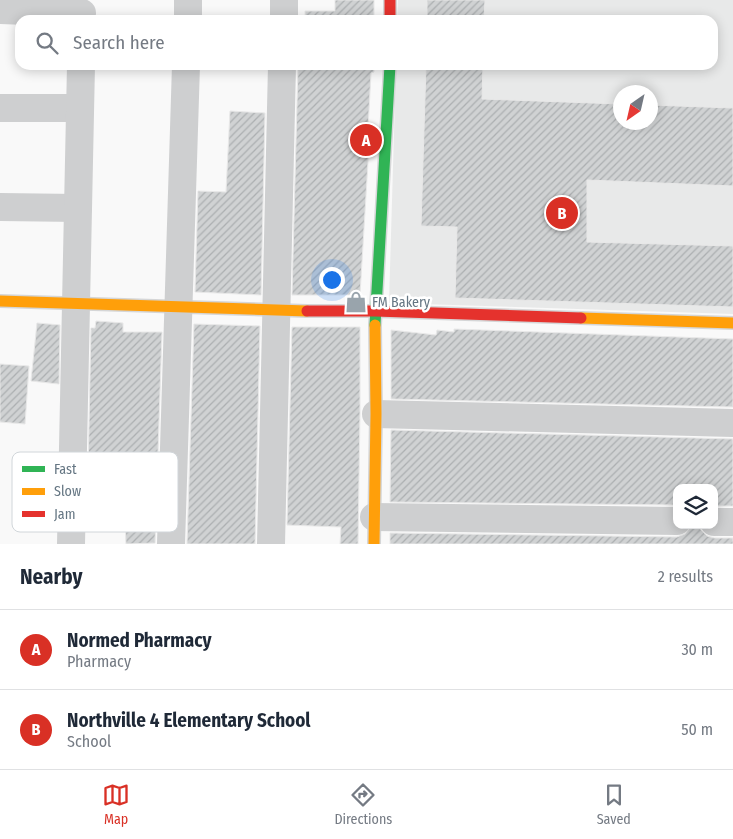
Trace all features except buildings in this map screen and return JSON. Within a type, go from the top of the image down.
[{"type":"street","points":[[188,0],[188,15]]},
{"type":"street","points":[[284,0],[284,15]]},
{"type":"street","points":[[390,0],[390,15]]},
{"type":"street","points":[[0,10],[82,11]]},
{"type":"street","points":[[73,452],[81,70]]},
{"type":"street","points":[[174,452],[186,70]]},
{"type":"street","points":[[271,544],[282,70]]},
{"type":"street","points":[[374,544],[375,311],[390,70]]},
{"type":"street","points":[[0,108],[80,108]]},
{"type":"street","points":[[0,207],[78,208]]},
{"type":"street","points":[[0,301],[276,311],[375,311],[733,323]]},
{"type":"street","points":[[376,414],[733,423]]},
{"type":"street","points":[[374,517],[673,521]]},
{"type":"street","points":[[718,522],[733,522]]},
{"type":"shaded area","points":[[398,0],[733,0],[733,314],[389,303],[396,70],[718,70],[718,15],[397,15]]},
{"type":"traffic: fast","points":[[375,325],[390,70]]},
{"type":"traffic: slow","points":[[0,301],[307,311]]},
{"type":"traffic: slow","points":[[581,318],[733,323]]},
{"type":"traffic: slow","points":[[374,544],[375,325]]},
{"type":"traffic: jam","points":[[390,0],[390,15]]},
{"type":"traffic: jam","points":[[307,311],[375,311],[581,318]]},
{"type":"place","name":"Normed Pharmacy","points":[[366,140]]},
{"type":"place","name":"Northville 4 Elementary School","points":[[562,213]]},
{"type":"place","name":"FM Bakery","points":[[356,302]]}]
